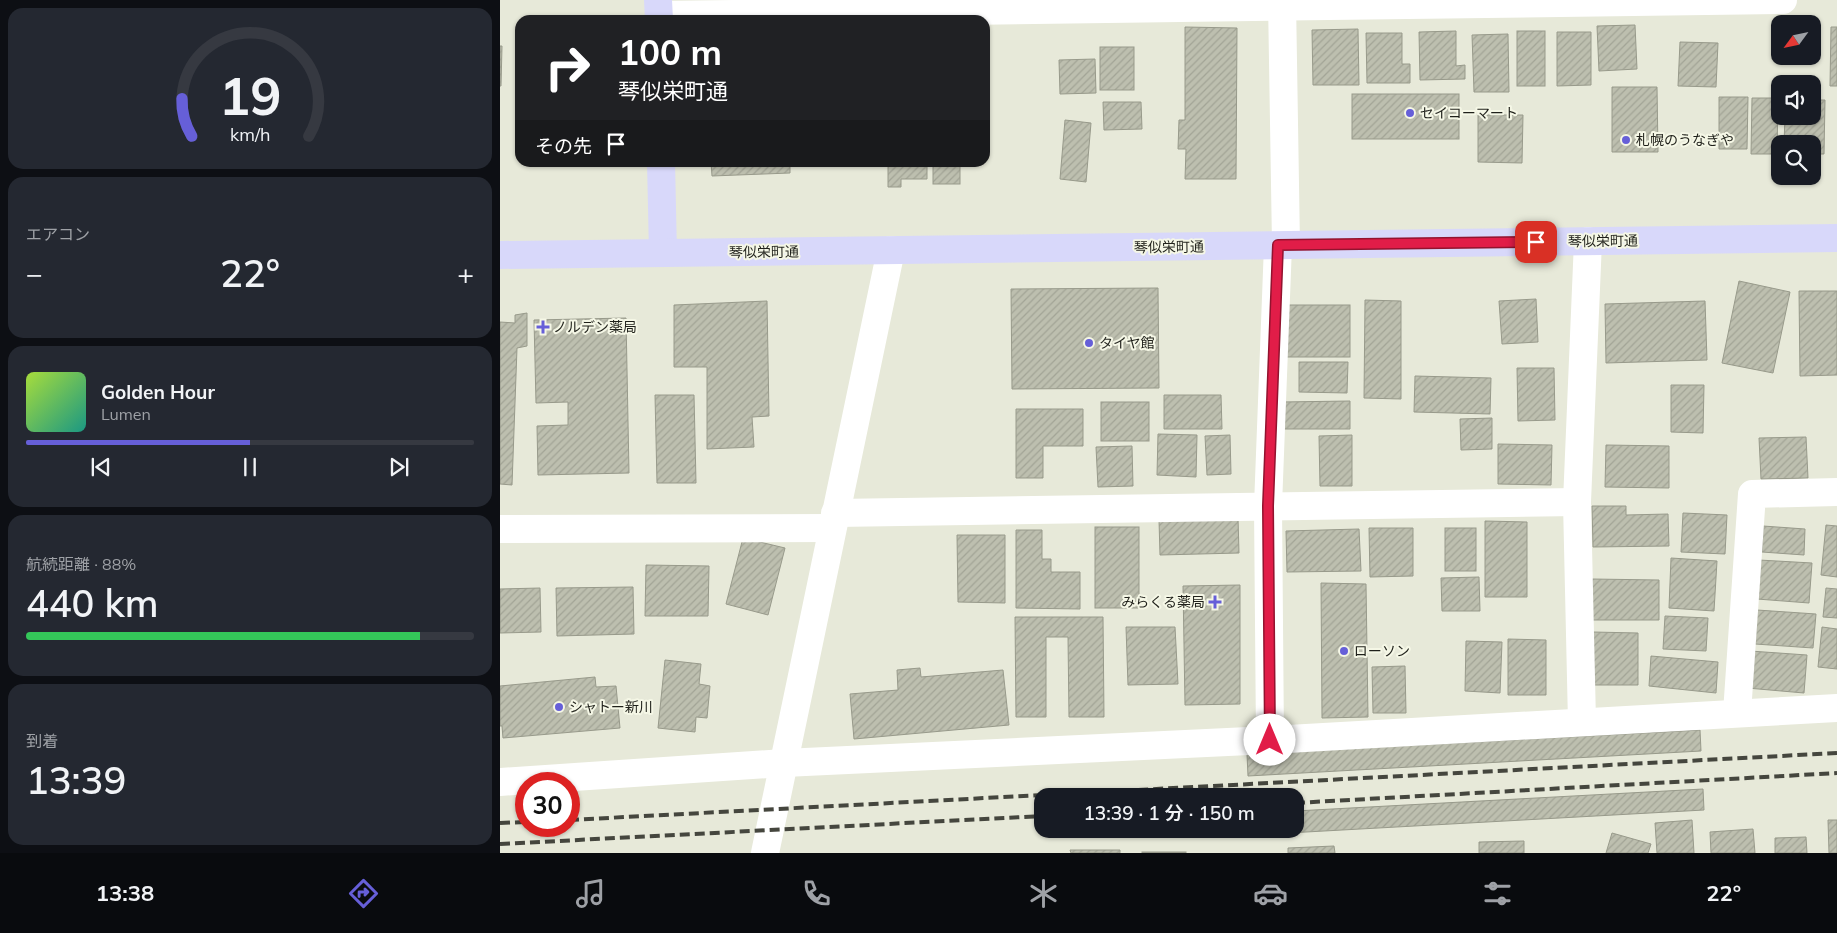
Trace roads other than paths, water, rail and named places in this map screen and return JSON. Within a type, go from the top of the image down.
[{"type":"main road","points":[[661,167],[663,253]]},
{"type":"main road","name":"琴似栄町通","points":[[500,255],[1837,238]]},
{"type":"street","points":[[659,12],[1783,0]]},
{"type":"street","points":[[1270,740],[1268,506],[1282,245],[1282,4]]},
{"type":"street","points":[[1582,722],[1577,502],[1588,241]]},
{"type":"street","points":[[765,853],[890,250]]},
{"type":"street","points":[[1737,713],[1752,494],[1837,492]]},
{"type":"street","points":[[500,530],[1268,506],[1577,502]]},
{"type":"street","points":[[500,782],[784,763],[1270,740],[1837,708]]},
{"type":"railway","points":[[580,819],[1837,753]]},
{"type":"railway","points":[[1304,803],[1837,773]]},
{"type":"railway","points":[[500,844],[1034,816]]},
{"type":"railway","points":[[500,823],[515,822]]},
{"type":"place","name":"セイコーマート","points":[[1410,113]]},
{"type":"place","name":"札幌のうなぎや","points":[[1626,140]]},
{"type":"place","name":"ノルデン薬局","points":[[543,327]]},
{"type":"place","name":"タイヤ館","points":[[1089,343]]},
{"type":"place","name":"みらくる薬局","points":[[1215,602]]},
{"type":"place","name":"ローソン","points":[[1344,651]]},
{"type":"place","name":"シャトー新川","points":[[559,707]]}]
